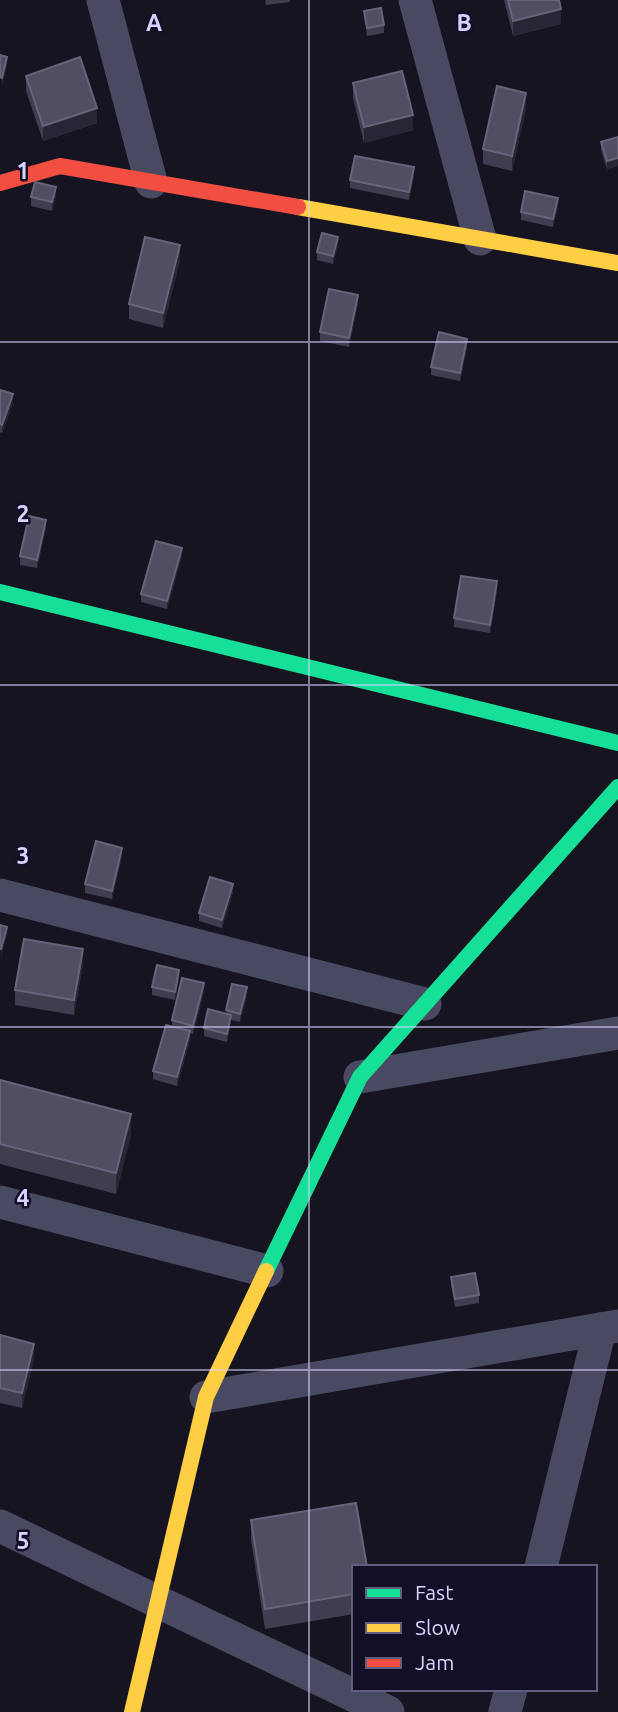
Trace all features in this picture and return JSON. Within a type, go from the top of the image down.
[{"type":"street","points":[[103,0],[151,182]]},
{"type":"street","points":[[415,0],[480,239]]},
{"type":"street","points":[[0,183],[60,166],[618,263]]},
{"type":"street","points":[[0,592],[618,743]]},
{"type":"street","points":[[132,1712],[206,1397],[360,1077],[618,788]]},
{"type":"street","points":[[0,895],[425,1004]]},
{"type":"street","points":[[360,1077],[618,1033]]},
{"type":"street","points":[[0,1202],[267,1270]]},
{"type":"street","points":[[206,1397],[609,1328],[542,1565]]},
{"type":"street","points":[[0,1526],[388,1712]]},
{"type":"street","points":[[505,1712],[510,1691]]},
{"type":"building","points":[[508,0],[559,0],[561,9],[513,21]]},
{"type":"building","points":[[381,8],[384,25],[367,28],[364,11]]},
{"type":"building","points":[[0,55],[7,57],[2,78],[0,77]]},
{"type":"building","points":[[80,57],[97,108],[43,126],[26,76]]},
{"type":"building","points":[[402,71],[413,115],[364,127],[353,83]]},
{"type":"building","points":[[497,86],[526,93],[512,156],[483,149]]},
{"type":"building","points":[[618,137],[618,158],[607,161],[601,142]]},
{"type":"building","points":[[355,156],[414,167],[409,192],[350,180]]},
{"type":"building","points":[[35,182],[56,187],[52,202],[31,197]]},
{"type":"building","points":[[525,191],[558,198],[553,219],[521,212]]},
{"type":"building","points":[[322,233],[338,237],[333,256],[317,252]]},
{"type":"building","points":[[145,237],[180,245],[163,313],[129,304]]},
{"type":"building","points":[[329,289],[358,295],[349,338],[320,332]]},
{"type":"building","points":[[439,332],[467,339],[460,373],[431,367]]},
{"type":"building","points":[[0,390],[13,394],[2,425],[0,424]]},
{"type":"building","points":[[29,516],[46,520],[37,560],[20,556]]},
{"type":"building","points":[[156,541],[182,548],[167,601],[141,594]]},
{"type":"building","points":[[461,576],[497,581],[490,625],[454,618]]},
{"type":"building","points":[[96,841],[122,848],[112,891],[85,884]]},
{"type":"building","points":[[210,877],[233,884],[222,920],[199,913]]},
{"type":"building","points":[[0,925],[7,927],[1,949],[0,949]]},
{"type":"building","points":[[24,939],[83,949],[74,1000],[15,990]]},
{"type":"building","points":[[157,965],[179,970],[175,992],[152,987]]},
{"type":"building","points":[[182,978],[204,983],[193,1026],[172,1020]]},
{"type":"building","points":[[232,984],[247,987],[240,1014],[226,1010]]},
{"type":"building","points":[[208,1009],[231,1015],[227,1034],[204,1028]]},
{"type":"building","points":[[166,1025],[190,1031],[177,1077],[153,1071]]},
{"type":"building","points":[[0,1080],[131,1114],[116,1173],[0,1144]]},
{"type":"building","points":[[475,1273],[479,1295],[455,1299],[451,1277]]},
{"type":"building","points":[[0,1335],[34,1344],[22,1393],[0,1388]]},
{"type":"building","points":[[356,1503],[367,1565],[352,1565],[352,1594],[265,1609],[251,1520]]},
{"type":"traffic: fast","points":[[0,592],[618,743]]},
{"type":"traffic: fast","points":[[266,1271],[360,1077],[618,787]]},
{"type":"traffic: slow","points":[[298,207],[618,263]]},
{"type":"traffic: slow","points":[[132,1712],[206,1397],[266,1271]]},
{"type":"traffic: jam","points":[[0,183],[60,166],[298,207]]}]
